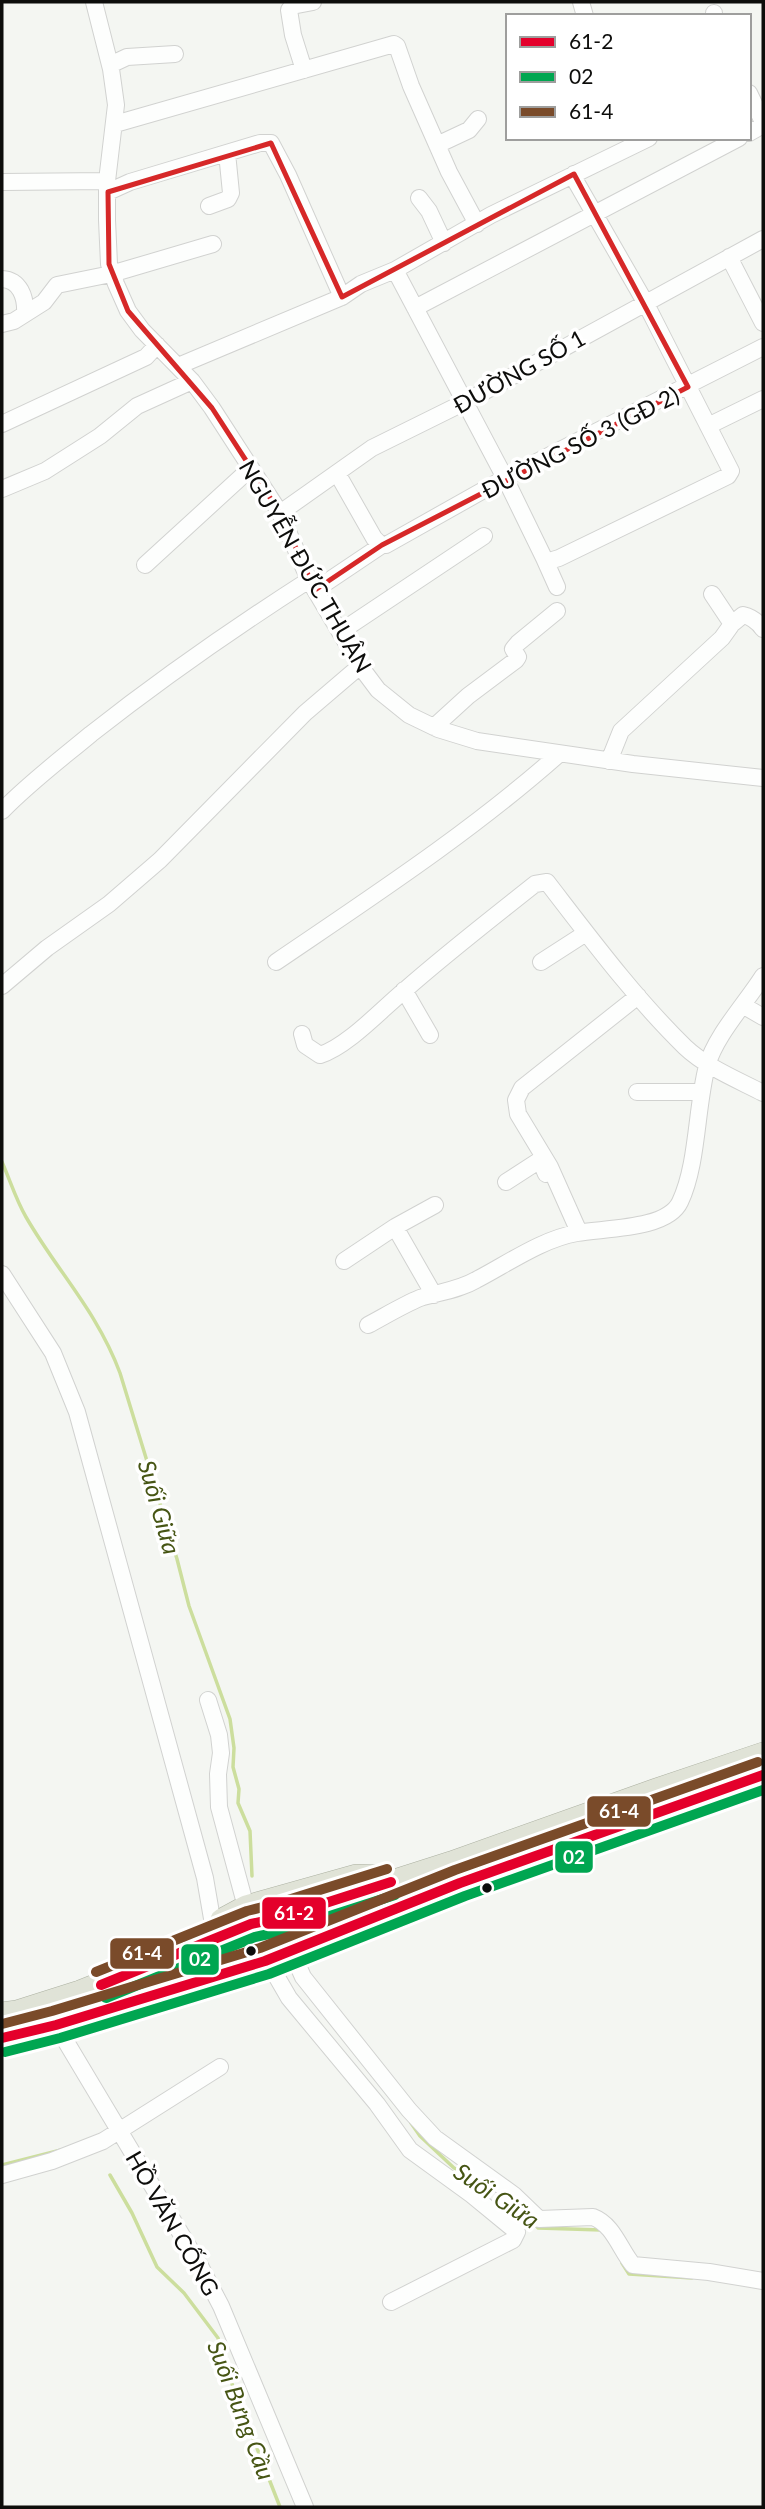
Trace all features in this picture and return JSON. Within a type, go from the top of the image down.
[{"type":"highway","points":[[2,2014],[17,2012],[98,1986],[251,1924],[279,1918],[396,1880],[763,1754]]},
{"type":"highway","points":[[2,2038],[269,1965],[460,1883],[763,1775]]},
{"type":"highway","points":[[215,1938],[222,1920],[246,1907],[356,1876],[376,1875],[396,1880]]},
{"type":"highway","points":[[45,2003],[56,2025]]},
{"type":"street","name":"NGUYỄN ĐỨC THUẬN","points":[[94,2],[110,65],[116,105],[108,186],[107,247],[111,274],[128,311],[192,381],[280,513],[312,585],[360,666],[378,690],[409,715],[433,727],[477,741],[608,761],[763,778]]},
{"type":"street","points":[[304,70],[293,35],[289,10],[292,6],[313,2]]},
{"type":"street","points":[[115,124],[394,44],[437,145],[477,224]]},
{"type":"street","points":[[110,65],[127,57],[175,54]]},
{"type":"street","points":[[751,97],[763,124]]},
{"type":"street","points":[[437,145],[470,130],[478,119]]},
{"type":"street","points":[[178,366],[342,297],[361,284],[395,270],[477,224],[645,140]]},
{"type":"street","points":[[415,308],[735,140]]},
{"type":"street","points":[[2,182],[108,186],[130,182],[260,143],[271,143],[342,297]]},
{"type":"street","points":[[209,206],[228,199],[231,193],[228,153]]},
{"type":"street","points":[[551,558],[728,476],[731,471],[645,302],[574,174]]},
{"type":"street","points":[[419,198],[429,211],[444,243]]},
{"type":"street","name":"ĐƯỜNG SỐ 1","points":[[280,513],[372,448],[465,402],[763,239]]},
{"type":"street","points":[[2,324],[44,302],[57,285],[111,274],[213,244]]},
{"type":"street","points":[[729,257],[763,323]]},
{"type":"street","points":[[395,270],[505,478],[551,558],[557,587]]},
{"type":"street","points":[[2,279],[10,279],[17,284],[26,300],[25,314]]},
{"type":"street","points":[[2,424],[146,357],[157,345]]},
{"type":"street","name":"ĐƯỜNG SỐ 3 (GĐ 2)","points":[[2,811],[15,797],[122,709],[248,619],[382,545],[399,539],[505,478],[763,347]]},
{"type":"street","points":[[2,489],[44,471],[100,436],[137,406],[192,381]]},
{"type":"street","points":[[708,426],[763,399]]},
{"type":"street","points":[[145,565],[251,468]]},
{"type":"street","points":[[337,473],[374,538],[382,545]]},
{"type":"street","points":[[340,632],[484,536]]},
{"type":"street","points":[[712,594],[732,624]]},
{"type":"street","points":[[433,727],[468,696],[516,660],[518,657],[513,649],[557,611]]},
{"type":"street","points":[[608,761],[621,731],[722,638],[732,624],[743,615],[758,622],[763,629]]},
{"type":"street","points":[[2,986],[160,860],[305,713],[360,666]]},
{"type":"street","points":[[276,962],[417,867],[514,793],[559,754]]},
{"type":"street","points":[[302,1034],[305,1045],[320,1055],[328,1052],[470,935],[541,882],[547,883],[638,996],[685,1048],[763,1093]]},
{"type":"street","points":[[541,962],[586,933]]},
{"type":"street","points":[[368,1325],[420,1298],[476,1281],[526,1252],[576,1233],[642,1226],[659,1219],[679,1205],[690,1166],[708,1063],[725,1031],[763,976]]},
{"type":"street","points":[[404,990],[430,1035]]},
{"type":"street","points":[[576,1233],[550,1167],[518,1114],[516,1100],[522,1088],[638,996]]},
{"type":"street","points":[[744,1006],[763,1017]]},
{"type":"street","points":[[637,1093],[702,1092]]},
{"type":"street","points":[[506,1182],[540,1160],[576,1233]]},
{"type":"street","points":[[344,1261],[395,1227],[435,1205]]},
{"type":"street","points":[[395,1227],[435,1295]]},
{"type":"street","points":[[2,1274],[53,1353],[77,1412],[205,1878],[215,1938]]},
{"type":"street","points":[[208,1700],[219,1735],[221,1754],[218,1774],[219,1807],[246,1907]]},
{"type":"street","points":[[294,1955],[303,1977],[409,2110],[479,2184],[517,2232],[513,2240],[391,2302]]},
{"type":"street","points":[[269,1965],[289,1998],[377,2104],[410,2150],[479,2184],[514,2195],[539,2219],[598,2219],[619,2243],[633,2265],[709,2272],[763,2281]]},
{"type":"street","name":"HỒ VĂN CỐNG","points":[[56,2025],[222,2306],[305,2507]]},
{"type":"street","points":[[2,2175],[83,2150],[120,2131],[220,2067]]},
{"type":"highlighted area","points":[[271,143],[342,297],[574,174],[688,387],[382,545],[315,590],[280,513],[212,408],[128,311],[109,264],[108,192]]},
{"type":"waterway","name":"Suối Giữa","points":[[2,1162],[26,1217],[100,1330],[120,1373],[189,1606],[230,1719],[234,1748],[233,1767],[239,1789],[238,1803],[250,1831],[252,1876]]},
{"type":"waterway","name":"Suối Giữa","points":[[411,2123],[420,2136],[454,2168],[482,2181]]},
{"type":"waterway","name":"Suối Bưng Cầu","points":[[2,2165],[61,2150]]},
{"type":"waterway","name":"Suối Bưng Cầu","points":[[110,2175],[132,2213],[157,2267],[184,2293],[218,2338],[233,2387],[280,2507]]},
{"type":"waterway","name":"Suối Giữa","points":[[534,2223],[538,2228],[601,2230]]},
{"type":"waterway","name":"Suối Giữa","points":[[622,2263],[629,2274],[692,2278]]},
{"type":"transit line","name":"61-4","points":[[2,2024],[260,1948],[455,1870],[758,1762]]},
{"type":"transit line","name":"61-2","points":[[2,2038],[56,2025],[265,1961],[460,1883],[763,1775]]},
{"type":"transit line","name":"02","points":[[5,2052],[60,2038],[269,1974],[465,1896],[763,1790]]},
{"type":"transit line","name":"61-4","points":[[96,1972],[247,1911],[387,1869]]},
{"type":"transit line","name":"61-2","points":[[101,1985],[251,1924],[279,1918],[391,1882]]},
{"type":"transit line","name":"02","points":[[106,1998],[255,1937],[283,1931],[395,1895]]}]
